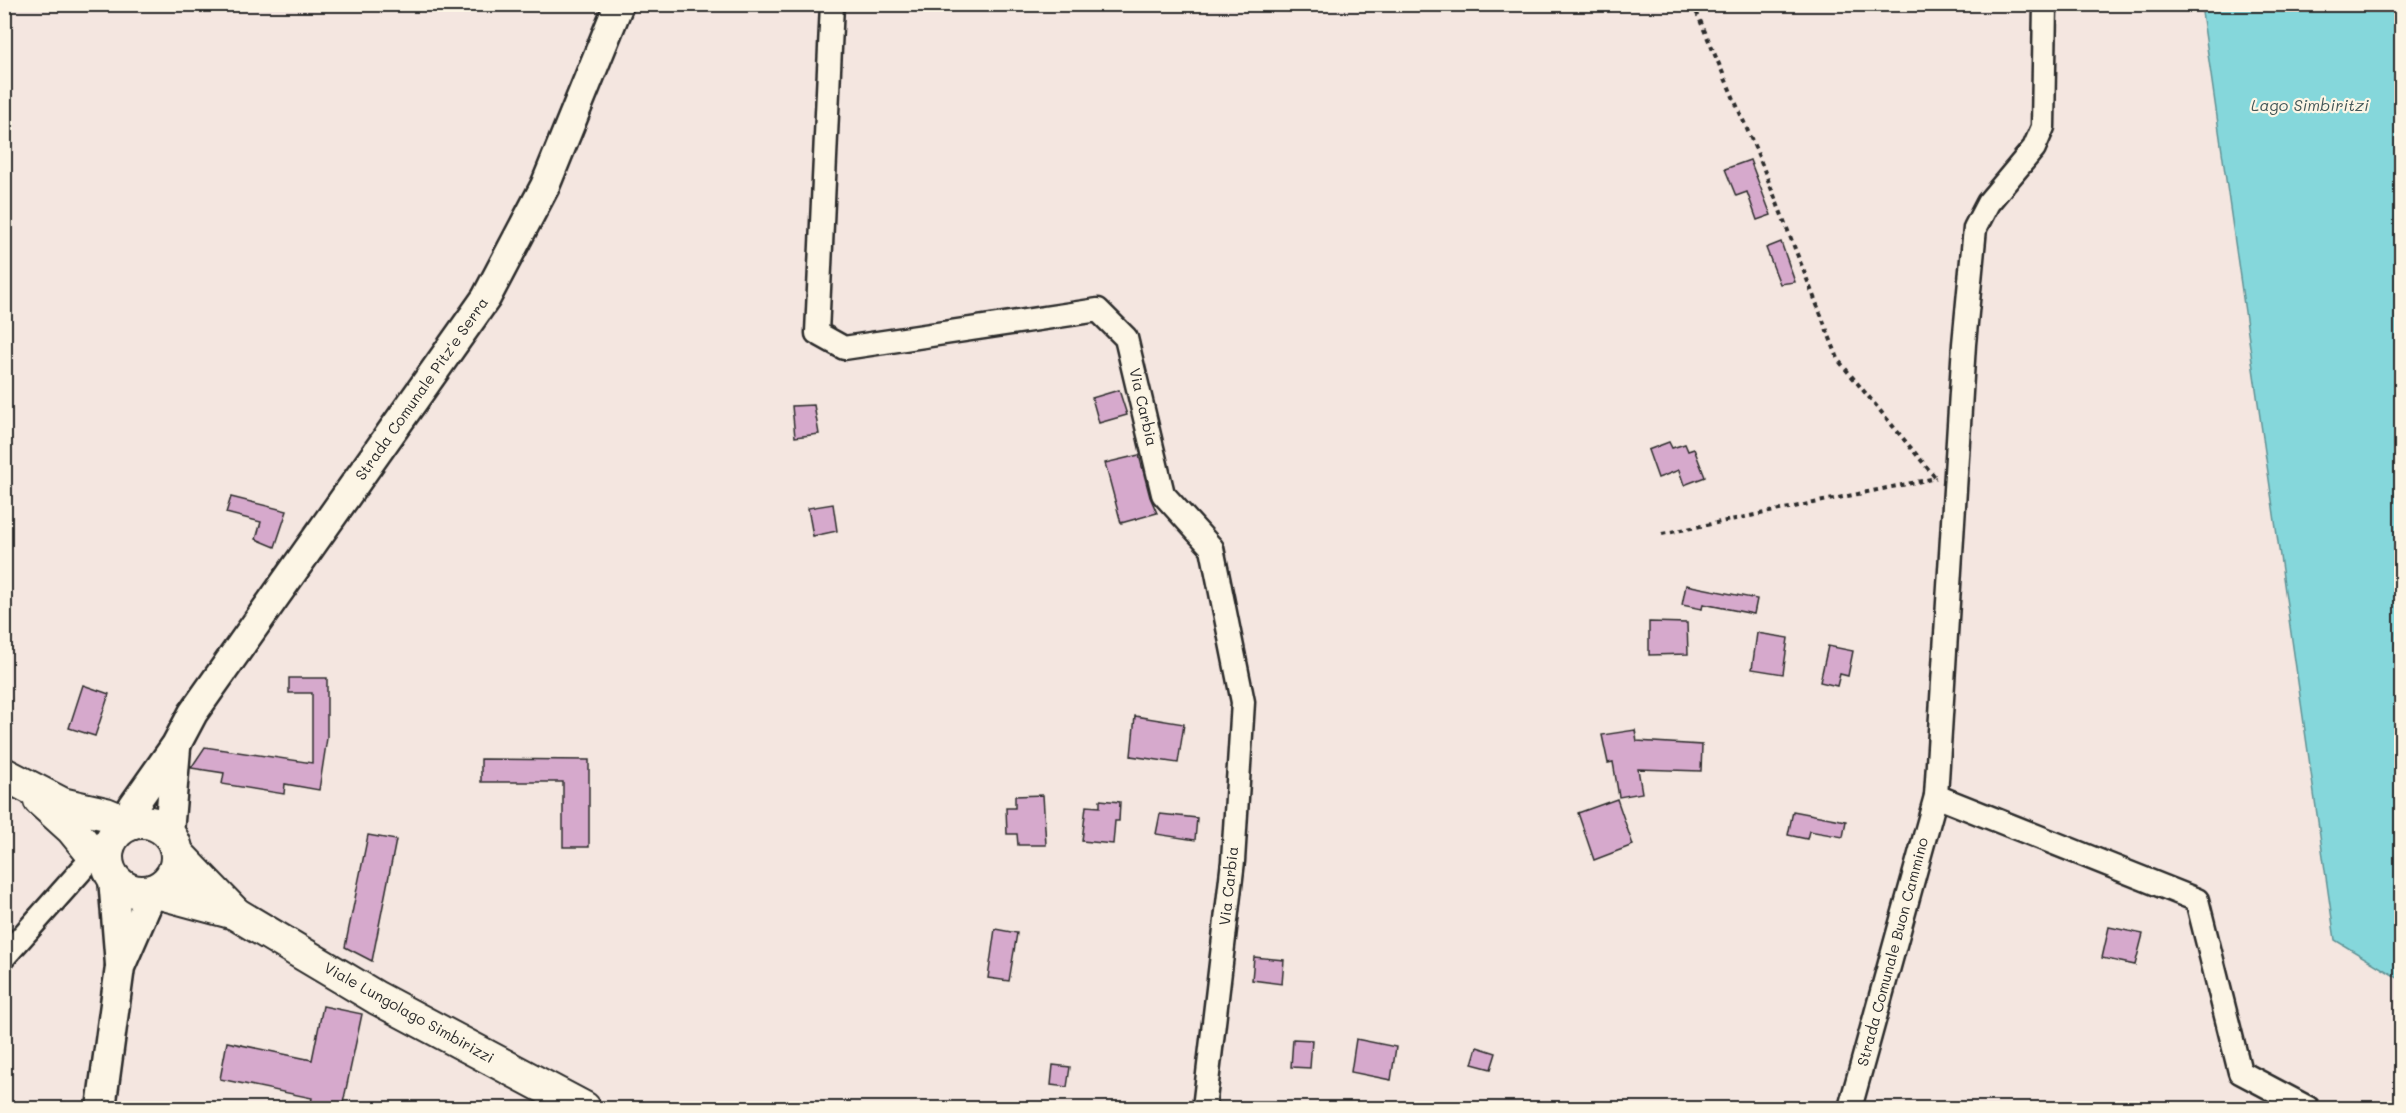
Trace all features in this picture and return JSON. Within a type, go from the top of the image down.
[{"type":"main road","points":[[15,781],[62,804],[106,814],[130,824]]},
{"type":"main road","points":[[15,781],[72,829],[105,868],[131,891],[153,891],[164,886],[172,877],[174,844],[155,824],[139,821],[130,824],[118,829],[111,842],[105,868]]},
{"type":"main road","name":"Viale Lungolago Simbirizzi","points":[[174,844],[236,914]]},
{"type":"main road","name":"Viale Lungolago Simbirizzi","points":[[153,891],[236,914],[376,998],[584,1108]]},
{"type":"street","name":"Strada Comunale Pitz'e Serra","points":[[130,824],[134,806],[176,746],[200,704],[486,298],[545,186],[620,4]]},
{"type":"street","name":"Via Carbia","points":[[832,4],[817,333],[844,348],[1098,310],[1126,338],[1163,494],[1212,548],[1243,702],[1233,861],[1204,1108]]},
{"type":"street","name":"Strada Comunale Buon Cammino","points":[[1850,1108],[1936,796],[1958,483],[1964,344],[1975,228],[1988,203],[2034,148],[2043,127],[2045,4]]},
{"type":"street","name":"Strada Comunale Pitz'e Serra","points":[[174,844],[176,746]]},
{"type":"street","points":[[1936,796],[2197,900],[2240,1072],[2308,1108]]},
{"type":"street","points":[[4,957],[105,868]]},
{"type":"street","points":[[105,868],[120,967]]},
{"type":"street","points":[[101,1108],[120,967],[153,891]]},
{"type":"path","points":[[1693,4],[1759,157],[1839,361],[1935,477]]},
{"type":"path","points":[[1662,534],[1935,477],[1958,483]]},
{"type":"water","name":"Lago Simbiritzi","points":[[2201,5],[2401,5],[2401,980],[2335,940]]},
{"type":"building","points":[[1750,160],[1771,215],[1757,220],[1747,192],[1736,196],[1725,169]]},
{"type":"building","points":[[1781,242],[1795,282],[1780,284],[1766,248]]},
{"type":"building","points":[[1119,390],[1127,415],[1099,423],[1092,398]]},
{"type":"building","points":[[814,405],[819,434],[795,437],[792,406]]},
{"type":"building","points":[[1669,442],[1672,448],[1685,444],[1688,451],[1694,449],[1705,477],[1684,485],[1679,470],[1658,478],[1648,450]]},
{"type":"building","points":[[1139,455],[1150,497],[1157,513],[1121,523],[1105,463]]},
{"type":"building","points":[[231,497],[287,511],[275,547],[256,539],[261,522],[226,513]]},
{"type":"building","points":[[833,504],[837,531],[813,536],[808,508]]},
{"type":"building","points":[[1686,585],[1757,599],[1754,614],[1703,604],[1702,609],[1682,605]]},
{"type":"building","points":[[1649,622],[1687,623],[1688,654],[1649,655]]},
{"type":"building","points":[[1757,633],[1788,638],[1783,674],[1752,669]]},
{"type":"building","points":[[1828,646],[1853,651],[1848,676],[1840,674],[1837,686],[1820,682]]},
{"type":"building","points":[[289,678],[327,678],[327,738],[319,790],[285,784],[284,794],[222,784],[224,773],[191,768],[205,747],[312,763],[312,693],[289,693]]},
{"type":"building","points":[[83,685],[109,694],[95,736],[69,728]]},
{"type":"building","points":[[1135,716],[1184,724],[1178,763],[1131,756]]},
{"type":"building","points":[[1635,730],[1637,741],[1702,745],[1701,771],[1638,769],[1642,793],[1619,797],[1613,762],[1608,763],[1602,735]]},
{"type":"building","points":[[481,759],[589,760],[589,847],[563,847],[563,782],[481,782]]},
{"type":"building","points":[[1043,795],[1046,845],[1018,845],[1017,834],[1007,834],[1006,808],[1015,808],[1015,796]]},
{"type":"building","points":[[1617,799],[1633,845],[1594,860],[1578,813]]},
{"type":"building","points":[[1100,800],[1120,802],[1119,821],[1115,821],[1113,844],[1082,841],[1086,806],[1100,807]]},
{"type":"building","points":[[1793,811],[1846,821],[1843,837],[1809,831],[1807,839],[1788,835]]},
{"type":"building","points":[[1160,814],[1197,818],[1195,840],[1156,834]]},
{"type":"building","points":[[368,835],[396,840],[372,961],[345,947]]},
{"type":"building","points":[[2109,927],[2143,934],[2135,965],[2102,958]]},
{"type":"building","points":[[995,929],[1017,933],[1009,981],[988,978]]},
{"type":"building","points":[[1254,957],[1284,960],[1282,984],[1252,980]]},
{"type":"building","points":[[323,1006],[362,1014],[342,1108],[310,1108],[312,1098],[220,1079],[227,1042],[312,1060]]},
{"type":"building","points":[[1293,1039],[1312,1040],[1310,1068],[1291,1067]]},
{"type":"building","points":[[1356,1039],[1396,1047],[1391,1080],[1351,1072]]},
{"type":"building","points":[[1477,1047],[1496,1053],[1491,1069],[1472,1064]]},
{"type":"building","points":[[1053,1065],[1070,1067],[1067,1087],[1051,1085]]}]
